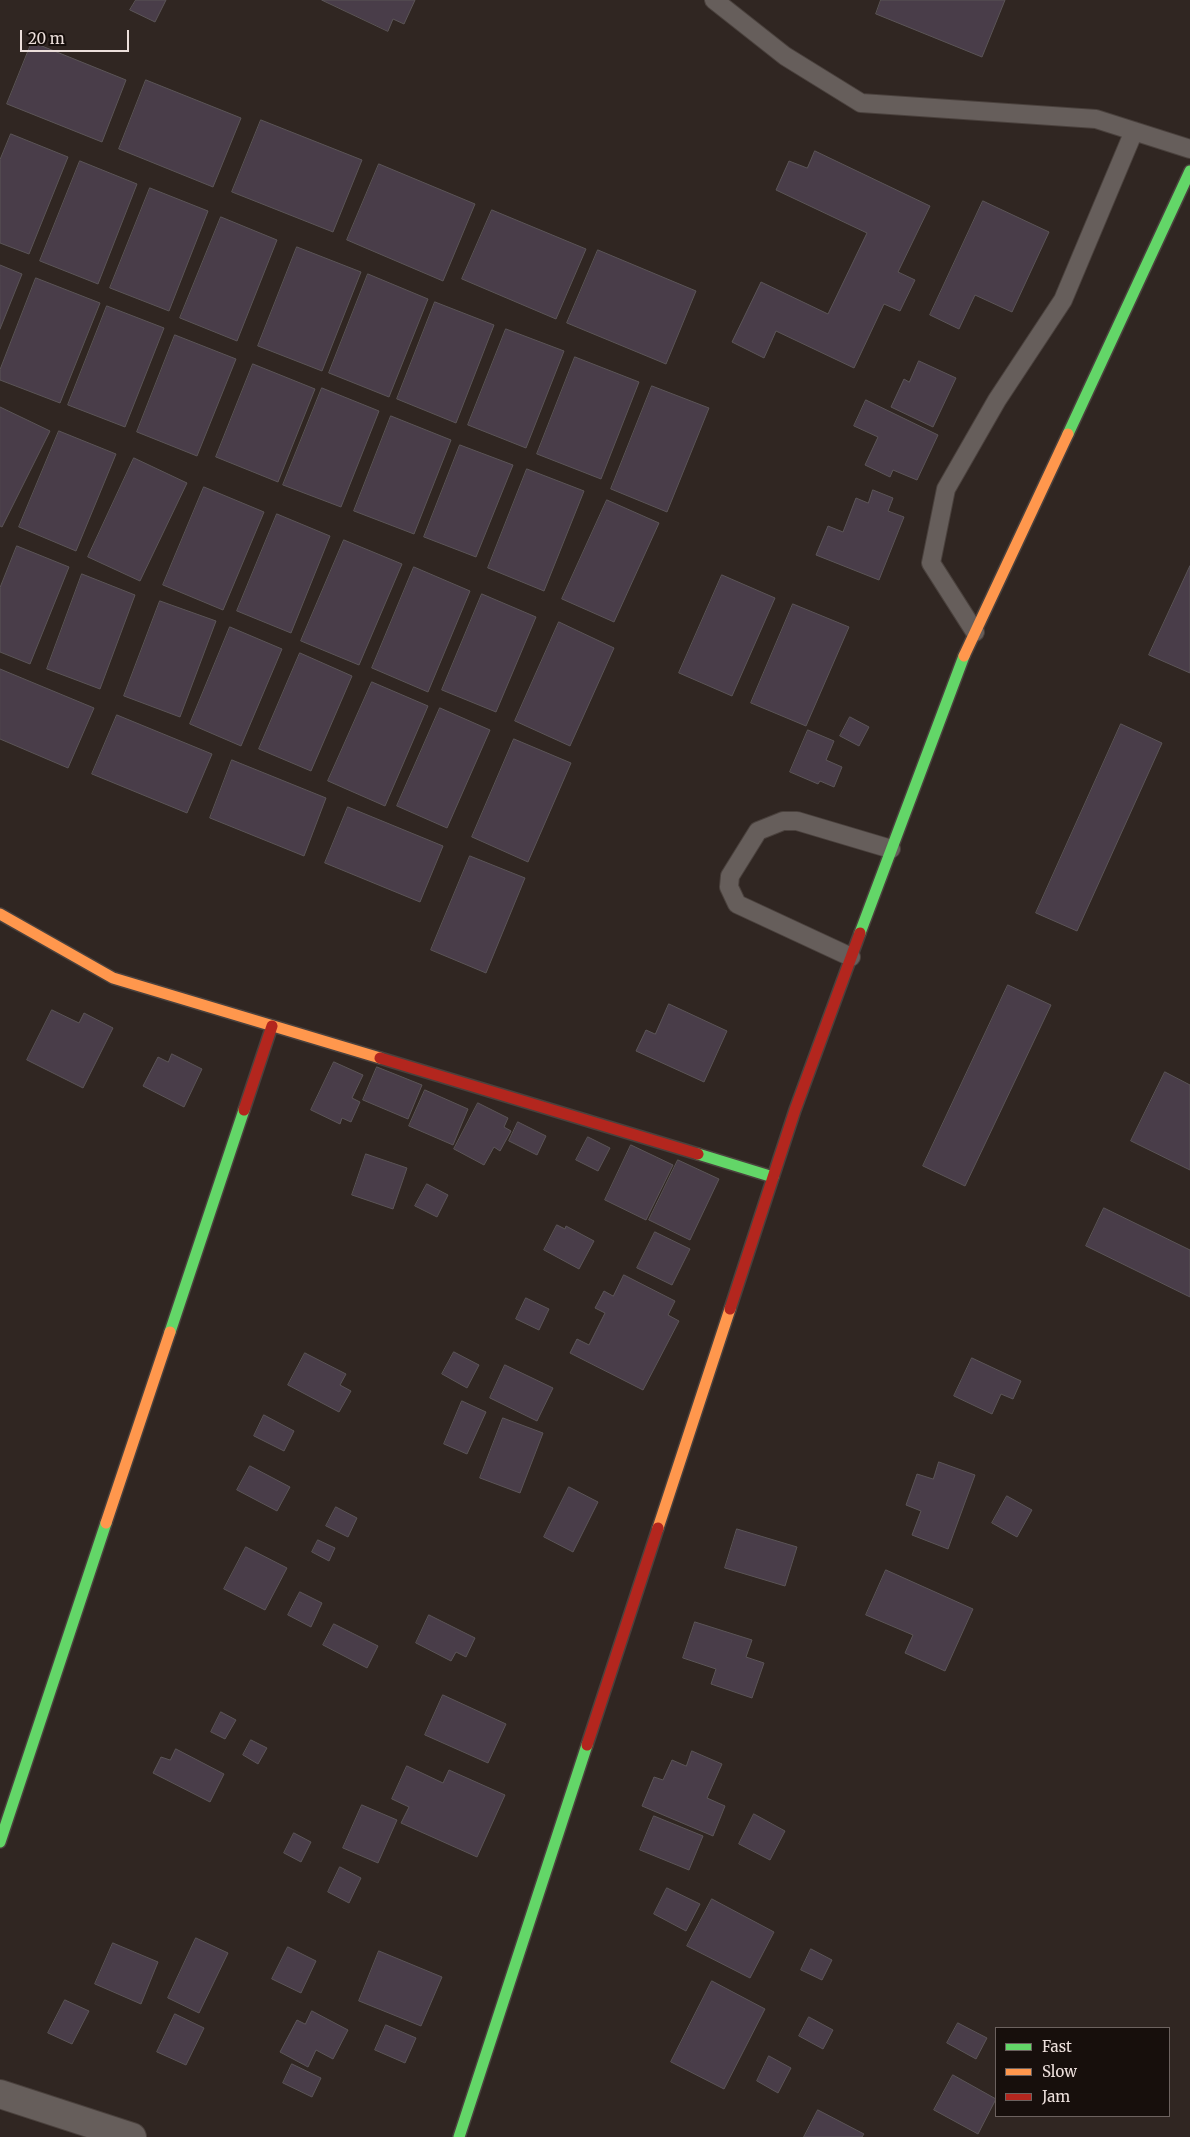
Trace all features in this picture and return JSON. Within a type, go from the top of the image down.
[{"type":"main road","points":[[459,2137],[772,1178],[795,1110],[891,849],[958,669],[1190,171]]},
{"type":"main road","points":[[0,914],[113,978],[772,1178]]},
{"type":"main road","points":[[0,1842],[272,1026]]},
{"type":"street","points":[[0,2094],[132,2137]]},
{"type":"lane","points":[[714,0],[785,56],[861,103],[1096,119],[1190,149]]},
{"type":"lane","points":[[975,632],[931,563],[946,488],[997,400],[1064,300],[1134,131]]},
{"type":"lane","points":[[851,957],[737,904],[729,887],[730,876],[758,831],[783,821],[798,821],[891,849]]},
{"type":"building","points":[[136,0],[166,0],[155,22],[130,10]]},
{"type":"building","points":[[322,0],[415,0],[404,24],[393,19],[388,31]]},
{"type":"building","points":[[881,0],[1005,0],[982,57],[876,14]]},
{"type":"building","points":[[32,42],[126,80],[102,142],[7,104]]},
{"type":"building","points":[[146,80],[241,118],[213,187],[119,149]]},
{"type":"building","points":[[261,120],[362,160],[333,232],[232,192]]},
{"type":"building","points":[[11,134],[68,157],[29,254],[0,243],[0,160]]},
{"type":"building","points":[[815,151],[930,206],[898,272],[915,280],[900,311],[884,304],[854,368],[776,331],[764,358],[732,342],[761,282],[828,314],[867,233],[776,190],[789,161],[807,168]]},
{"type":"building","points":[[80,161],[137,184],[98,284],[40,261]]},
{"type":"building","points":[[379,164],[475,204],[443,281],[347,240]]},
{"type":"building","points":[[150,188],[208,211],[169,311],[110,288]]},
{"type":"building","points":[[983,201],[1049,232],[1012,312],[975,295],[959,329],[930,315]]},
{"type":"building","points":[[492,210],[586,249],[556,319],[462,279]]},
{"type":"building","points":[[221,217],[277,240],[237,341],[180,318]]},
{"type":"building","points":[[297,247],[361,272],[322,371],[258,346]]},
{"type":"building","points":[[598,250],[696,291],[666,364],[567,323]]},
{"type":"building","points":[[0,265],[22,274],[0,329]]},
{"type":"building","points":[[368,274],[428,299],[389,397],[329,373]]},
{"type":"building","points":[[36,278],[100,303],[60,403],[0,380],[0,370]]},
{"type":"building","points":[[435,302],[494,325],[456,423],[397,399]]},
{"type":"building","points":[[107,306],[164,328],[125,427],[68,405]]},
{"type":"building","points":[[506,329],[564,351],[526,448],[468,425]]},
{"type":"building","points":[[175,335],[236,359],[197,456],[137,432]]},
{"type":"building","points":[[575,357],[639,382],[601,479],[537,454]]},
{"type":"building","points":[[919,361],[956,378],[933,427],[891,407],[904,379],[909,382]]},
{"type":"building","points":[[253,364],[315,389],[278,482],[216,457]]},
{"type":"building","points":[[652,386],[709,408],[667,512],[611,489]]},
{"type":"building","points":[[322,388],[379,411],[341,507],[283,485]]},
{"type":"building","points":[[866,400],[938,435],[917,480],[893,470],[890,477],[865,465],[878,437],[854,426]]},
{"type":"building","points":[[0,407],[50,431],[2,527],[0,526]]},
{"type":"building","points":[[391,416],[451,440],[414,534],[354,511]]},
{"type":"building","points":[[59,431],[116,454],[76,551],[19,527]]},
{"type":"building","points":[[460,445],[513,465],[476,557],[424,537]]},
{"type":"building","points":[[134,458],[187,483],[140,581],[88,557]]},
{"type":"building","points":[[527,469],[584,491],[544,591],[488,568]]},
{"type":"building","points":[[204,487],[264,512],[223,610],[163,585]]},
{"type":"building","points":[[873,490],[893,498],[888,511],[904,517],[879,580],[816,555],[828,526],[843,532],[856,498],[868,503]]},
{"type":"building","points":[[607,500],[659,523],[614,622],[562,599]]},
{"type":"building","points":[[277,514],[330,536],[291,633],[237,611]]},
{"type":"building","points":[[344,540],[402,564],[359,665],[301,641]]},
{"type":"building","points":[[17,546],[69,567],[30,664],[0,652],[0,588]]},
{"type":"building","points":[[1190,566],[1190,673],[1149,655]]},
{"type":"building","points":[[414,567],[470,591],[428,692],[372,668]]},
{"type":"building","points":[[82,574],[135,595],[100,689],[47,669]]},
{"type":"building","points":[[722,575],[775,598],[732,696],[679,673]]},
{"type":"building","points":[[482,594],[536,617],[496,712],[442,690]]},
{"type":"building","points":[[160,601],[216,621],[180,717],[124,696]]},
{"type":"building","points":[[793,604],[849,627],[806,726],[751,703]]},
{"type":"building","points":[[559,622],[614,648],[570,746],[515,721]]},
{"type":"building","points":[[230,627],[282,649],[241,746],[190,724]]},
{"type":"building","points":[[300,653],[352,676],[311,771],[259,749]]},
{"type":"building","points":[[0,669],[94,708],[68,768],[0,739]]},
{"type":"building","points":[[372,682],[428,706],[385,806],[328,781]]},
{"type":"building","points":[[440,708],[490,730],[447,828],[397,806]]},
{"type":"building","points":[[117,715],[212,754],[187,813],[92,774]]},
{"type":"building","points":[[850,717],[869,727],[859,746],[840,736]]},
{"type":"building","points":[[1121,724],[1162,743],[1077,931],[1036,913]]},
{"type":"building","points":[[808,730],[834,741],[826,760],[842,767],[834,787],[820,781],[818,784],[790,772]]},
{"type":"building","points":[[514,739],[571,763],[528,862],[472,837]]},
{"type":"building","points":[[232,760],[326,798],[304,856],[210,818]]},
{"type":"building","points":[[348,807],[443,846],[420,902],[325,863]]},
{"type":"building","points":[[470,856],[525,878],[486,973],[431,950]]},
{"type":"building","points":[[1008,985],[1051,1005],[965,1186],[923,1166]]},
{"type":"building","points":[[669,1004],[727,1031],[704,1082],[636,1051],[646,1030],[655,1034]]},
{"type":"building","points":[[52,1010],[79,1023],[84,1013],[113,1028],[83,1088],[27,1060]]},
{"type":"building","points":[[172,1054],[202,1069],[184,1107],[143,1086],[158,1057],[168,1062]]},
{"type":"building","points":[[334,1062],[363,1075],[352,1098],[360,1102],[351,1122],[342,1118],[340,1124],[311,1110]]},
{"type":"building","points":[[377,1067],[422,1085],[408,1119],[363,1100]]},
{"type":"building","points":[[1165,1072],[1190,1085],[1190,1170],[1131,1141]]},
{"type":"building","points":[[425,1090],[468,1109],[453,1145],[409,1126]]},
{"type":"building","points":[[478,1103],[508,1118],[504,1127],[511,1131],[500,1151],[494,1147],[484,1165],[454,1149]]},
{"type":"building","points":[[518,1122],[546,1136],[537,1155],[509,1141]]},
{"type":"building","points":[[588,1137],[610,1148],[598,1171],[576,1160]]},
{"type":"building","points":[[631,1145],[673,1165],[646,1220],[605,1200]]},
{"type":"building","points":[[366,1154],[407,1168],[393,1209],[352,1195]]},
{"type":"building","points":[[678,1160],[719,1179],[690,1240],[649,1220]]},
{"type":"building","points":[[427,1184],[448,1195],[437,1217],[415,1206]]},
{"type":"building","points":[[1104,1208],[1190,1250],[1190,1297],[1086,1246]]},
{"type":"building","points":[[557,1225],[565,1229],[566,1226],[594,1241],[579,1269],[544,1250]]},
{"type":"building","points":[[655,1232],[690,1249],[672,1285],[637,1268]]},
{"type":"building","points":[[624,1275],[675,1301],[668,1315],[679,1321],[643,1390],[570,1353],[577,1339],[589,1345],[605,1313],[595,1308],[604,1291],[613,1296]]},
{"type":"building","points":[[526,1298],[549,1309],[539,1330],[516,1319]]},
{"type":"building","points":[[454,1352],[479,1365],[467,1388],[442,1374]]},
{"type":"building","points":[[305,1353],[346,1374],[340,1385],[351,1391],[339,1412],[288,1385]]},
{"type":"building","points":[[972,1358],[1021,1381],[1013,1399],[1001,1394],[992,1414],[954,1396]]},
{"type":"building","points":[[505,1365],[553,1388],[537,1421],[490,1398]]},
{"type":"building","points":[[462,1401],[486,1412],[467,1454],[444,1444]]},
{"type":"building","points":[[264,1415],[294,1431],[284,1451],[254,1436]]},
{"type":"building","points":[[503,1418],[543,1433],[520,1493],[480,1478]]},
{"type":"building","points":[[939,1462],[975,1475],[948,1549],[912,1535],[921,1511],[906,1505],[917,1474],[933,1479]]},
{"type":"building","points":[[250,1466],[290,1487],[277,1511],[237,1490]]},
{"type":"building","points":[[569,1487],[598,1502],[573,1552],[544,1537]]},
{"type":"building","points":[[1007,1496],[1032,1510],[1017,1537],[992,1523]]},
{"type":"building","points":[[336,1507],[357,1518],[348,1537],[326,1526]]},
{"type":"building","points":[[737,1529],[797,1547],[785,1586],[725,1568]]},
{"type":"building","points":[[318,1540],[335,1548],[329,1561],[312,1552]]},
{"type":"building","points":[[246,1547],[287,1568],[265,1610],[224,1589]]},
{"type":"building","points":[[886,1570],[973,1609],[945,1671],[905,1653],[913,1635],[866,1615]]},
{"type":"building","points":[[300,1592],[322,1603],[311,1627],[288,1615]]},
{"type":"building","points":[[429,1615],[475,1638],[466,1657],[456,1652],[451,1661],[416,1643]]},
{"type":"building","points":[[695,1622],[752,1640],[746,1657],[764,1663],[752,1698],[711,1684],[716,1669],[683,1658]]},
{"type":"building","points":[[334,1624],[378,1646],[367,1668],[323,1645]]},
{"type":"building","points":[[443,1695],[506,1724],[488,1763],[425,1735]]},
{"type":"building","points":[[221,1712],[236,1720],[225,1739],[211,1732]]},
{"type":"building","points":[[251,1740],[267,1748],[258,1764],[243,1755]]},
{"type":"building","points":[[176,1749],[224,1774],[210,1802],[153,1773],[161,1757],[170,1760]]},
{"type":"building","points":[[692,1751],[722,1764],[707,1798],[725,1806],[713,1836],[642,1806],[654,1777],[663,1780],[672,1760],[686,1766]]},
{"type":"building","points":[[407,1766],[443,1783],[449,1770],[505,1795],[477,1857],[401,1823],[409,1807],[392,1799]]},
{"type":"building","points":[[362,1805],[397,1820],[378,1863],[343,1848]]},
{"type":"building","points":[[754,1814],[785,1831],[770,1860],[739,1844]]},
{"type":"building","points":[[654,1816],[703,1836],[689,1870],[640,1850]]},
{"type":"building","points":[[294,1833],[311,1842],[301,1862],[284,1853]]},
{"type":"building","points":[[340,1867],[361,1878],[349,1903],[328,1892]]},
{"type":"building","points":[[667,1888],[700,1904],[686,1931],[654,1914]]},
{"type":"building","points":[[712,1899],[774,1932],[750,1978],[687,1946]]},
{"type":"building","points":[[196,1938],[228,1953],[199,2013],[168,1998]]},
{"type":"building","points":[[113,1943],[158,1962],[141,2004],[95,1984]]},
{"type":"building","points":[[288,1947],[316,1961],[301,1993],[272,1979]]},
{"type":"building","points":[[811,1949],[832,1960],[822,1980],[801,1970]]},
{"type":"building","points":[[379,1951],[442,1977],[421,2026],[359,2001]]},
{"type":"building","points":[[712,1981],[765,2009],[724,2089],[671,2062]]},
{"type":"building","points":[[65,2000],[89,2011],[72,2044],[48,2033]]},
{"type":"building","points":[[312,2011],[348,2030],[333,2059],[316,2050],[308,2067],[280,2052],[297,2020],[305,2024]]},
{"type":"building","points":[[175,2014],[204,2028],[186,2065],[157,2052]]},
{"type":"building","points":[[809,2017],[833,2030],[823,2049],[799,2036]]},
{"type":"building","points":[[958,2023],[987,2038],[976,2059],[947,2043]]},
{"type":"building","points":[[386,2025],[416,2038],[405,2063],[375,2050]]},
{"type":"building","points":[[769,2056],[791,2068],[778,2093],[757,2081]]},
{"type":"building","points":[[292,2064],[321,2078],[312,2097],[283,2083]]},
{"type":"building","points":[[953,2075],[995,2098],[978,2134],[934,2110]]},
{"type":"building","points":[[818,2110],[864,2134],[862,2137],[804,2137]]},
{"type":"traffic: fast","points":[[1068,434],[1190,171]]},
{"type":"traffic: fast","points":[[860,933],[964,656]]},
{"type":"traffic: fast","points":[[170,1332],[244,1110]]},
{"type":"traffic: fast","points":[[698,1154],[773,1177]]},
{"type":"traffic: fast","points":[[0,1842],[106,1523]]},
{"type":"traffic: fast","points":[[459,2137],[587,1745]]},
{"type":"traffic: slow","points":[[964,656],[1068,434]]},
{"type":"traffic: slow","points":[[0,914],[113,978],[380,1058]]},
{"type":"traffic: slow","points":[[658,1528],[730,1309]]},
{"type":"traffic: slow","points":[[106,1523],[170,1332]]},
{"type":"traffic: jam","points":[[730,1309],[795,1110],[860,933]]},
{"type":"traffic: jam","points":[[244,1110],[272,1026]]},
{"type":"traffic: jam","points":[[380,1058],[698,1154]]},
{"type":"traffic: jam","points":[[587,1745],[658,1528]]}]
